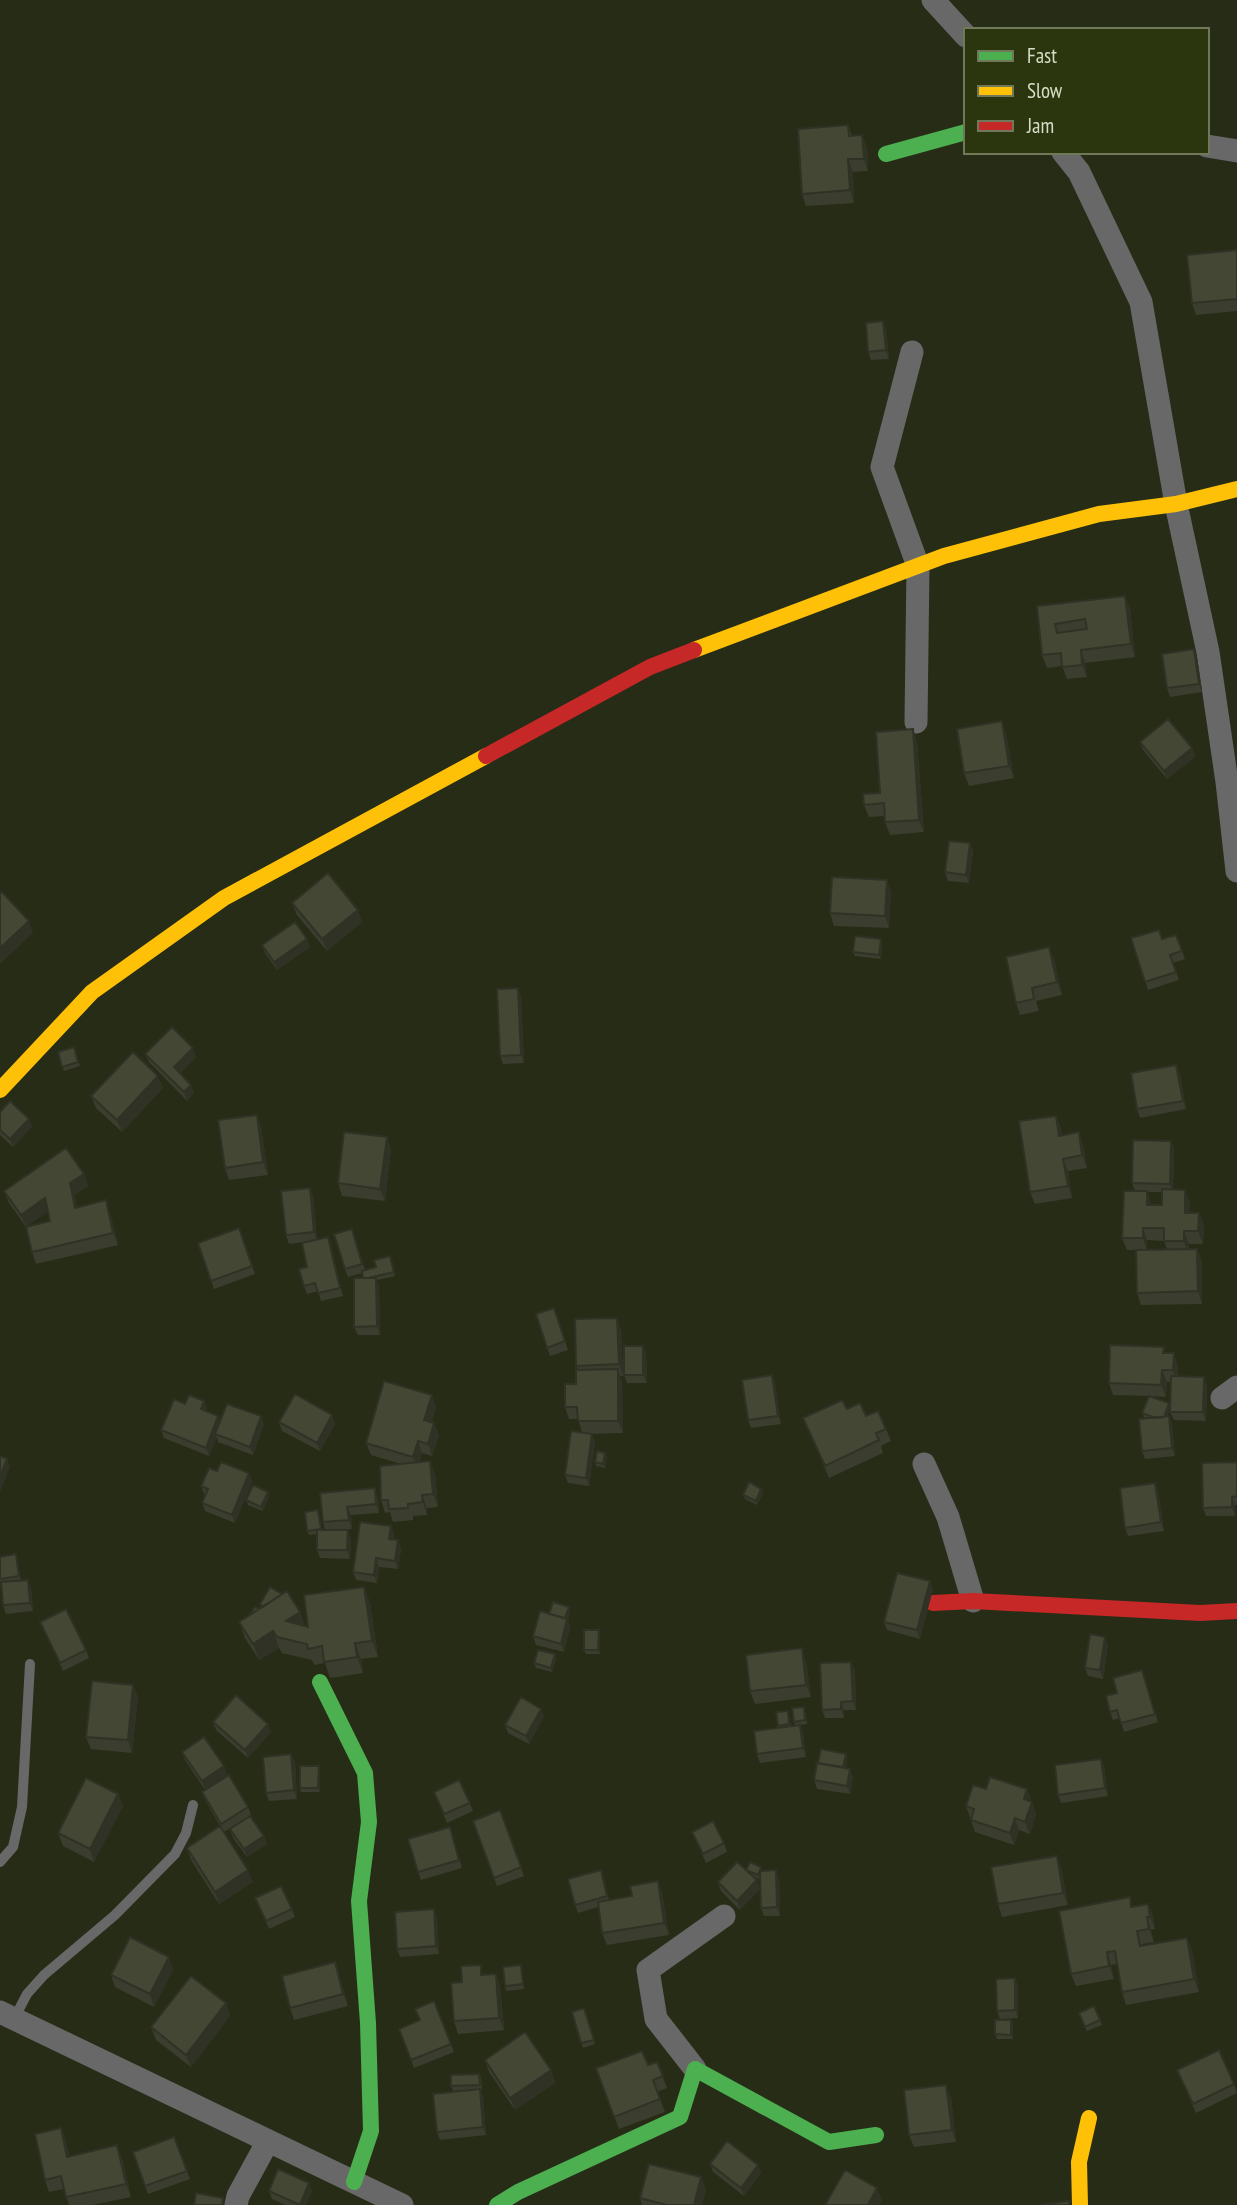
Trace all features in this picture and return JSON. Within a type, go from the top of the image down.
[{"type":"street","points":[[933,0],[964,34]]},
{"type":"street","points":[[886,154],[964,133]]},
{"type":"street","points":[[1209,146],[1237,151]]},
{"type":"street","points":[[1065,154],[1079,172],[1140,302],[1176,503],[1208,652],[1237,871]]},
{"type":"street","points":[[912,352],[882,467],[918,566],[916,722]]},
{"type":"street","points":[[2,1084],[92,992],[224,898],[650,667],[944,556],[1099,514],[1176,503],[1237,489]]},
{"type":"street","points":[[924,1464],[948,1517],[973,1601]]},
{"type":"street","points":[[933,1603],[973,1601],[1200,1613],[1237,1611]]},
{"type":"street","points":[[320,1682],[365,1773],[369,1822],[359,1901],[368,2023],[371,2131],[354,2182]]},
{"type":"street","points":[[723,1916],[648,1970],[656,2019],[695,2069],[829,2142],[876,2135]]},
{"type":"street","points":[[7,2016],[400,2205]]},
{"type":"street","points":[[497,2205],[518,2192],[680,2117],[695,2069]]},
{"type":"street","points":[[1080,2205],[1079,2162],[1089,2118]]},
{"type":"street","points":[[236,2205],[238,2196],[268,2141]]},
{"type":"lane","points":[[0,1863],[13,1847],[22,1807],[30,1664]]},
{"type":"lane","points":[[7,2016],[44,1975],[115,1915],[175,1854],[186,1833],[193,1805]]},
{"type":"building","points":[[848,125],[849,136],[862,135],[864,159],[848,159],[850,190],[802,194],[798,129]]},
{"type":"building","points":[[1237,250],[1237,299],[1192,303],[1187,255]]},
{"type":"building","points":[[883,321],[886,350],[868,352],[866,323]]},
{"type":"building","points":[[1125,596],[1131,644],[1081,650],[1082,665],[1062,667],[1061,653],[1042,655],[1037,606]],"holes":[[[1085,619],[1087,629],[1057,633],[1055,624]]]},
{"type":"building","points":[[1194,649],[1199,684],[1167,688],[1162,654]]},
{"type":"building","points":[[1168,719],[1192,748],[1164,771],[1140,742]]},
{"type":"building","points":[[1002,721],[1009,766],[964,773],[957,729]]},
{"type":"building","points":[[913,729],[919,820],[885,822],[884,803],[864,805],[863,794],[880,793],[876,732]]},
{"type":"building","points":[[949,841],[970,843],[966,875],[945,872]]},
{"type":"building","points":[[328,873],[358,910],[322,939],[292,903]]},
{"type":"building","points":[[832,877],[887,880],[885,916],[830,913]]},
{"type":"building","points":[[2,892],[29,921],[0,948],[0,894]]},
{"type":"building","points":[[295,922],[307,939],[274,962],[262,945]]},
{"type":"building","points":[[1159,930],[1162,939],[1176,935],[1182,951],[1170,955],[1176,972],[1145,982],[1131,938]]},
{"type":"building","points":[[855,936],[881,939],[879,955],[853,952]]},
{"type":"building","points":[[1049,947],[1057,982],[1032,988],[1034,999],[1016,1003],[1006,957]]},
{"type":"building","points":[[518,988],[521,1055],[500,1056],[497,989]]},
{"type":"building","points":[[172,1027],[193,1048],[174,1067],[191,1085],[184,1092],[145,1054]]},
{"type":"building","points":[[74,1047],[78,1062],[62,1067],[58,1052]]},
{"type":"building","points":[[133,1052],[158,1076],[117,1120],[91,1096]]},
{"type":"building","points":[[1176,1065],[1183,1101],[1137,1109],[1131,1073]]},
{"type":"building","points":[[10,1101],[29,1119],[10,1139],[0,1130],[0,1112]]},
{"type":"building","points":[[257,1115],[263,1162],[225,1168],[218,1120]]},
{"type":"building","points":[[1056,1116],[1059,1136],[1079,1132],[1082,1155],[1063,1159],[1068,1186],[1030,1192],[1019,1121]]},
{"type":"building","points":[[344,1132],[387,1137],[380,1189],[338,1183]]},
{"type":"building","points":[[1133,1140],[1171,1141],[1170,1184],[1132,1183]]},
{"type":"building","points":[[66,1148],[84,1174],[70,1183],[75,1208],[106,1200],[113,1233],[32,1252],[26,1227],[50,1221],[45,1198],[21,1215],[4,1191]]},
{"type":"building","points":[[310,1188],[314,1232],[286,1235],[281,1191]]},
{"type":"building","points":[[1162,1189],[1185,1190],[1185,1213],[1199,1213],[1198,1231],[1184,1231],[1184,1241],[1164,1241],[1164,1228],[1143,1228],[1143,1238],[1122,1238],[1124,1191],[1147,1191],[1147,1205],[1162,1205]]},
{"type":"building","points":[[239,1228],[252,1266],[211,1281],[198,1243]]},
{"type":"building","points":[[352,1229],[362,1264],[345,1269],[334,1234]]},
{"type":"building","points":[[328,1237],[340,1288],[318,1293],[315,1283],[304,1286],[299,1269],[307,1267],[302,1243]]},
{"type":"building","points":[[1197,1249],[1198,1291],[1137,1293],[1136,1250]]},
{"type":"building","points":[[390,1256],[394,1272],[363,1278],[362,1271],[376,1267],[374,1260]]},
{"type":"building","points":[[354,1278],[376,1278],[377,1326],[354,1327]]},
{"type":"building","points":[[554,1308],[565,1341],[547,1348],[536,1314]]},
{"type":"building","points":[[617,1318],[619,1364],[576,1366],[575,1319]]},
{"type":"building","points":[[1110,1345],[1164,1347],[1163,1353],[1174,1353],[1173,1370],[1162,1370],[1161,1385],[1109,1383]]},
{"type":"building","points":[[624,1346],[643,1346],[643,1375],[624,1375]]},
{"type":"building","points":[[618,1369],[618,1421],[578,1421],[577,1407],[565,1407],[565,1384],[576,1384],[576,1370]]},
{"type":"building","points":[[772,1375],[778,1416],[748,1420],[742,1380]]},
{"type":"building","points":[[1171,1376],[1204,1377],[1203,1412],[1170,1412]]},
{"type":"building","points":[[384,1381],[432,1395],[424,1420],[434,1423],[428,1444],[418,1441],[413,1457],[366,1443]]},
{"type":"building","points":[[295,1394],[332,1415],[317,1443],[279,1422]]},
{"type":"building","points":[[189,1395],[204,1401],[201,1409],[218,1416],[206,1448],[161,1430],[174,1399],[185,1404]]},
{"type":"building","points":[[1149,1396],[1169,1403],[1164,1417],[1156,1418],[1142,1413]]},
{"type":"building","points":[[842,1400],[847,1409],[860,1403],[866,1416],[878,1411],[886,1429],[876,1433],[879,1440],[825,1466],[803,1418]]},
{"type":"building","points":[[227,1404],[261,1416],[250,1447],[215,1434]]},
{"type":"building","points":[[1169,1416],[1172,1448],[1142,1451],[1139,1419]]},
{"type":"building","points":[[571,1431],[592,1434],[586,1478],[565,1475]]},
{"type":"building","points":[[597,1451],[605,1453],[603,1464],[595,1462]]},
{"type":"building","points":[[0,1456],[7,1459],[0,1477]]},
{"type":"building","points":[[430,1461],[433,1494],[422,1495],[423,1502],[408,1504],[408,1508],[389,1509],[388,1500],[381,1500],[380,1466]]},
{"type":"building","points":[[221,1462],[249,1473],[232,1515],[202,1503],[208,1489],[201,1486],[209,1468],[217,1471]]},
{"type":"building","points":[[1237,1462],[1237,1496],[1232,1497],[1232,1507],[1203,1508],[1202,1463]]},
{"type":"building","points":[[749,1482],[761,1489],[756,1501],[743,1495]]},
{"type":"building","points":[[1155,1483],[1161,1522],[1125,1528],[1120,1488]]},
{"type":"building","points":[[253,1485],[268,1492],[261,1507],[246,1500]]},
{"type":"building","points":[[375,1488],[376,1504],[347,1507],[349,1520],[323,1522],[320,1493]]},
{"type":"building","points":[[318,1510],[321,1529],[307,1531],[305,1512]]},
{"type":"building","points":[[360,1522],[391,1526],[389,1539],[398,1540],[395,1561],[376,1558],[374,1575],[353,1572]]},
{"type":"building","points":[[317,1530],[348,1530],[347,1550],[317,1550]]},
{"type":"building","points":[[16,1554],[19,1576],[0,1579],[0,1557]]},
{"type":"building","points":[[897,1573],[930,1581],[917,1630],[884,1622]]},
{"type":"building","points":[[28,1580],[30,1603],[3,1605],[1,1582]]},
{"type":"building","points":[[270,1587],[282,1594],[263,1607],[260,1604]]},
{"type":"building","points":[[364,1587],[372,1641],[355,1643],[357,1657],[324,1662],[322,1646],[308,1649],[307,1644],[277,1637],[273,1631],[253,1644],[239,1622],[287,1591],[300,1612],[286,1621],[308,1627],[304,1595]]},
{"type":"building","points":[[553,1602],[569,1607],[565,1618],[549,1614]]},
{"type":"building","points":[[66,1609],[86,1650],[60,1663],[40,1622]]},
{"type":"building","points":[[540,1611],[567,1619],[561,1644],[533,1636]]},
{"type":"building","points":[[584,1630],[599,1630],[598,1650],[584,1650]]},
{"type":"building","points":[[1090,1634],[1105,1637],[1100,1670],[1085,1668]]},
{"type":"building","points":[[802,1648],[806,1685],[750,1691],[746,1655]]},
{"type":"building","points":[[538,1650],[555,1654],[551,1668],[534,1663]]},
{"type":"building","points":[[851,1662],[853,1701],[841,1702],[841,1709],[822,1710],[820,1663]]},
{"type":"building","points":[[1142,1670],[1155,1714],[1121,1723],[1117,1710],[1110,1712],[1106,1696],[1117,1693],[1113,1678]]},
{"type":"building","points":[[92,1681],[133,1685],[128,1740],[86,1737]]},
{"type":"building","points":[[236,1695],[268,1724],[245,1750],[213,1722]]},
{"type":"building","points":[[521,1697],[541,1709],[526,1736],[505,1725]]},
{"type":"building","points":[[804,1707],[805,1720],[794,1722],[792,1708]]},
{"type":"building","points":[[788,1711],[789,1724],[778,1726],[776,1712]]},
{"type":"building","points":[[800,1725],[803,1748],[757,1754],[754,1731]]},
{"type":"building","points":[[204,1737],[224,1766],[202,1781],[182,1752]]},
{"type":"building","points":[[821,1749],[846,1754],[843,1767],[818,1763]]},
{"type":"building","points":[[291,1754],[294,1790],[266,1793],[263,1757]]},
{"type":"building","points":[[1101,1759],[1105,1788],[1058,1795],[1055,1765]]},
{"type":"building","points":[[817,1763],[850,1769],[847,1786],[814,1780]]},
{"type":"building","points":[[300,1766],[319,1766],[318,1788],[300,1788]]},
{"type":"building","points":[[229,1775],[248,1807],[221,1824],[202,1792]]},
{"type":"building","points":[[990,1777],[1027,1789],[1024,1799],[1032,1802],[1025,1822],[1015,1818],[1010,1833],[971,1820],[974,1809],[966,1806],[973,1785],[986,1789]]},
{"type":"building","points":[[86,1778],[118,1794],[90,1849],[58,1833]]},
{"type":"building","points":[[459,1780],[470,1803],[444,1814],[434,1792]]},
{"type":"building","points":[[500,1810],[521,1867],[494,1878],[473,1821]]},
{"type":"building","points":[[250,1816],[264,1836],[244,1849],[230,1829]]},
{"type":"building","points":[[713,1821],[724,1843],[703,1854],[692,1832]]},
{"type":"building","points":[[220,1826],[248,1870],[215,1892],[187,1848]]},
{"type":"building","points":[[450,1827],[459,1860],[418,1872],[408,1839]]},
{"type":"building","points":[[1057,1856],[1063,1893],[998,1904],[991,1867]]},
{"type":"building","points":[[737,1862],[757,1880],[737,1901],[718,1882]]},
{"type":"building","points":[[750,1862],[761,1867],[758,1875],[746,1870]]},
{"type":"building","points":[[601,1870],[607,1896],[575,1905],[568,1879]]},
{"type":"building","points":[[776,1870],[777,1907],[761,1908],[760,1871]]},
{"type":"building","points":[[658,1881],[664,1923],[602,1933],[598,1902],[632,1896],[630,1886]]},
{"type":"building","points":[[281,1886],[292,1909],[266,1921],[255,1898]]},
{"type":"building","points":[[1130,1897],[1131,1907],[1148,1904],[1149,1929],[1137,1931],[1140,1946],[1187,1938],[1194,1979],[1122,1992],[1115,1951],[1107,1952],[1109,1966],[1071,1974],[1059,1911]]},
{"type":"building","points":[[434,1909],[436,1946],[397,1949],[395,1912]]},
{"type":"building","points":[[130,1937],[169,1957],[150,1994],[111,1975]]},
{"type":"building","points":[[335,1962],[343,1994],[290,2008],[282,1976]]},
{"type":"building","points":[[481,1965],[481,1975],[496,1974],[499,2018],[454,2021],[451,1983],[462,1982],[461,1966]]},
{"type":"building","points":[[521,1965],[523,1984],[505,1986],[503,1967]]},
{"type":"building","points":[[191,1976],[226,2003],[186,2055],[151,2027]]},
{"type":"building","points":[[1015,1978],[1015,2010],[997,2011],[996,1979]]},
{"type":"building","points":[[434,2001],[451,2044],[411,2060],[399,2029],[420,2020],[415,2009]]},
{"type":"building","points":[[1094,2006],[1100,2020],[1085,2027],[1079,2013]]},
{"type":"building","points":[[584,2008],[594,2040],[581,2043],[572,2012]]},
{"type":"building","points":[[995,2020],[1011,2020],[1011,2035],[995,2034]]},
{"type":"building","points":[[525,2032],[551,2070],[510,2098],[485,2060]]},
{"type":"building","points":[[1219,2050],[1234,2084],[1193,2104],[1177,2070]]},
{"type":"building","points":[[642,2051],[648,2065],[657,2062],[663,2076],[653,2080],[660,2099],[614,2117],[596,2068]]},
{"type":"building","points":[[479,2074],[480,2085],[451,2086],[451,2075]]},
{"type":"building","points":[[946,2085],[952,2130],[909,2135],[904,2090]]},
{"type":"building","points":[[480,2089],[483,2127],[437,2132],[433,2094]]},
{"type":"building","points":[[61,2128],[67,2157],[117,2145],[126,2184],[66,2197],[61,2176],[45,2180],[35,2134]]},
{"type":"building","points":[[174,2137],[187,2171],[145,2186],[133,2152]]},
{"type":"building","points":[[727,2141],[758,2165],[741,2188],[710,2164]]},
{"type":"building","points":[[649,2164],[701,2177],[694,2205],[667,2205],[640,2198]]},
{"type":"building","points":[[278,2169],[309,2183],[300,2205],[269,2191]]},
{"type":"building","points":[[845,2170],[877,2188],[868,2205],[825,2205]]},
{"type":"building","points":[[196,2193],[223,2198],[222,2205],[194,2205]]},
{"type":"building","points":[[1069,2201],[1069,2205],[1040,2205]]},
{"type":"traffic: fast","points":[[886,154],[964,133]]},
{"type":"traffic: fast","points":[[320,1682],[365,1773],[369,1822],[359,1901],[368,2023],[371,2131],[354,2182]]},
{"type":"traffic: fast","points":[[497,2205],[518,2192],[680,2117],[695,2069],[829,2142],[876,2135]]},
{"type":"traffic: slow","points":[[694,650],[944,556],[1099,514],[1176,504],[1237,489]]},
{"type":"traffic: slow","points":[[0,1090],[92,992],[224,898],[486,756]]},
{"type":"traffic: slow","points":[[1080,2205],[1079,2162],[1089,2118]]},
{"type":"traffic: jam","points":[[486,756],[650,667],[694,650]]},
{"type":"traffic: jam","points":[[933,1603],[973,1601],[1200,1613],[1237,1611]]}]
